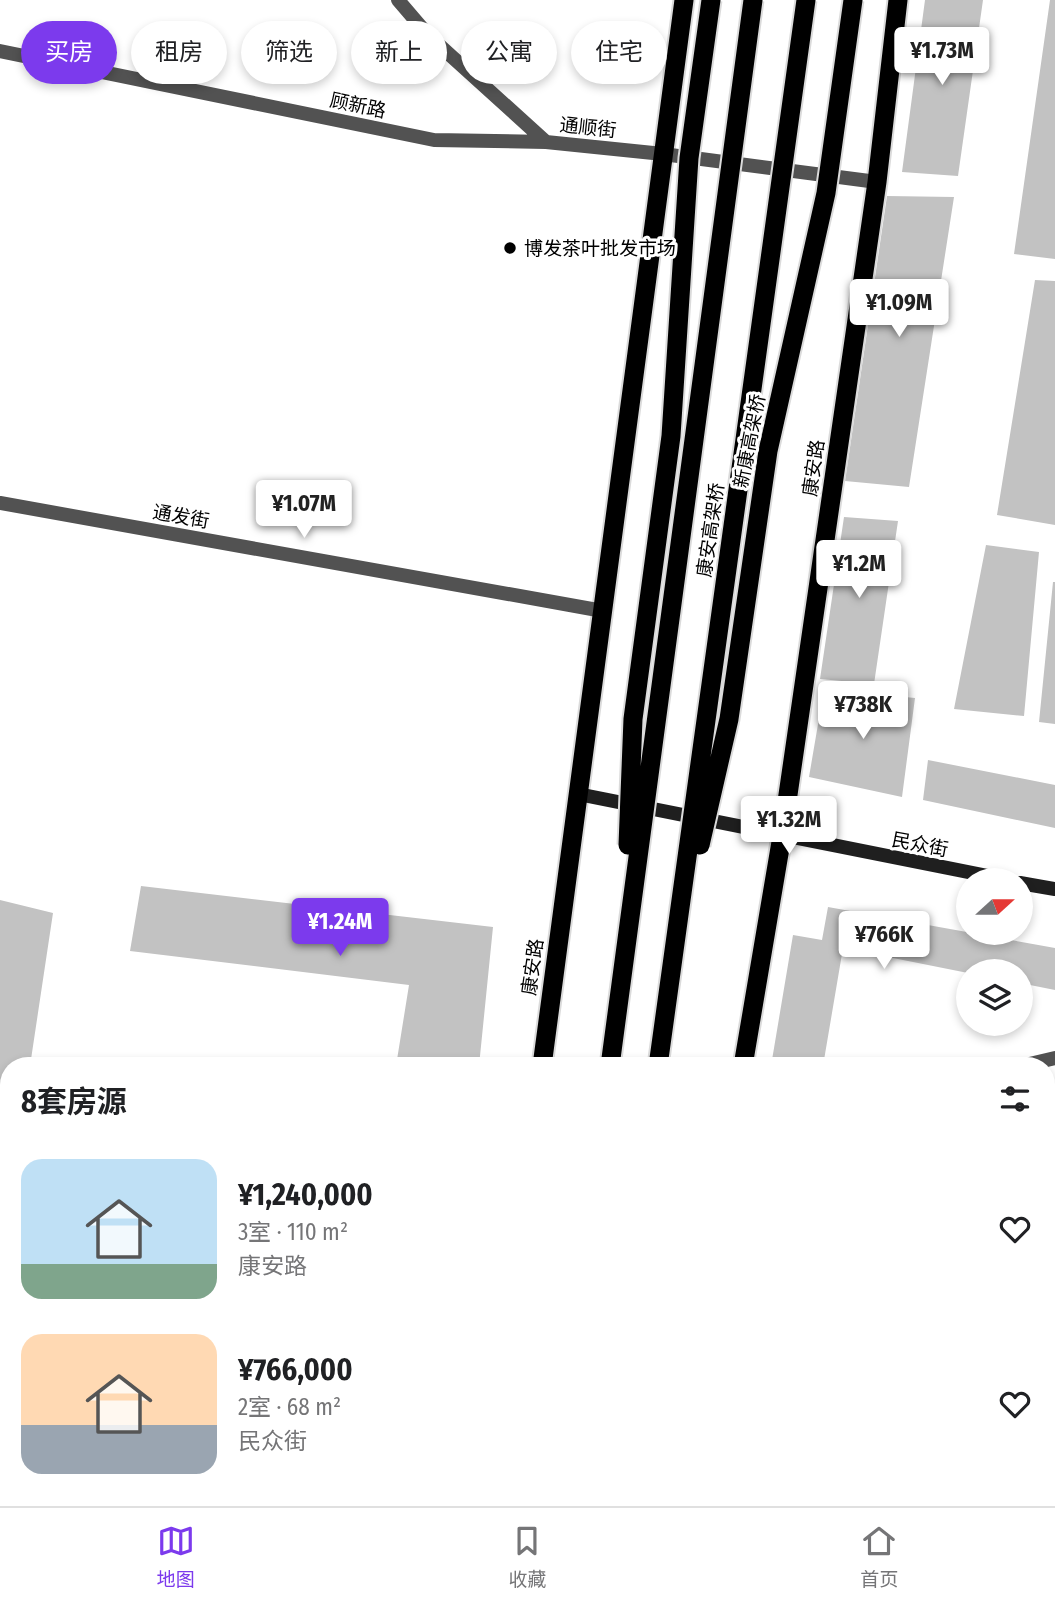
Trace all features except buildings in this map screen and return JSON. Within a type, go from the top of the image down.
[{"type":"highway","name":"康安路","points":[[543,1057],[684,0]]},
{"type":"highway","points":[[624,964],[633,719],[671,436],[689,158],[711,0]]},
{"type":"highway","name":"康安高架桥","points":[[611,1057],[753,0]]},
{"type":"highway","name":"康安高架桥","points":[[659,1057],[806,0]]},
{"type":"highway","name":"新康高架桥","points":[[671,972],[729,719],[768,451],[826,193],[853,0]]},
{"type":"highway","name":"康安路","points":[[745,1057],[782,836],[877,182],[898,0]]},
{"type":"main road","name":"民众街","points":[[578,794],[956,870]]},
{"type":"main road","points":[[1033,885],[1055,889]]},
{"type":"street","name":"通顺街","points":[[398,0],[428,35],[546,142],[663,154],[877,182]]},
{"type":"street","name":"顾新路","points":[[0,51],[434,140],[546,142]]},
{"type":"street","name":"通发街","points":[[0,503],[603,611]]},
{"type":"place","name":"博发茶叶批发市场","points":[[510,248]]}]
